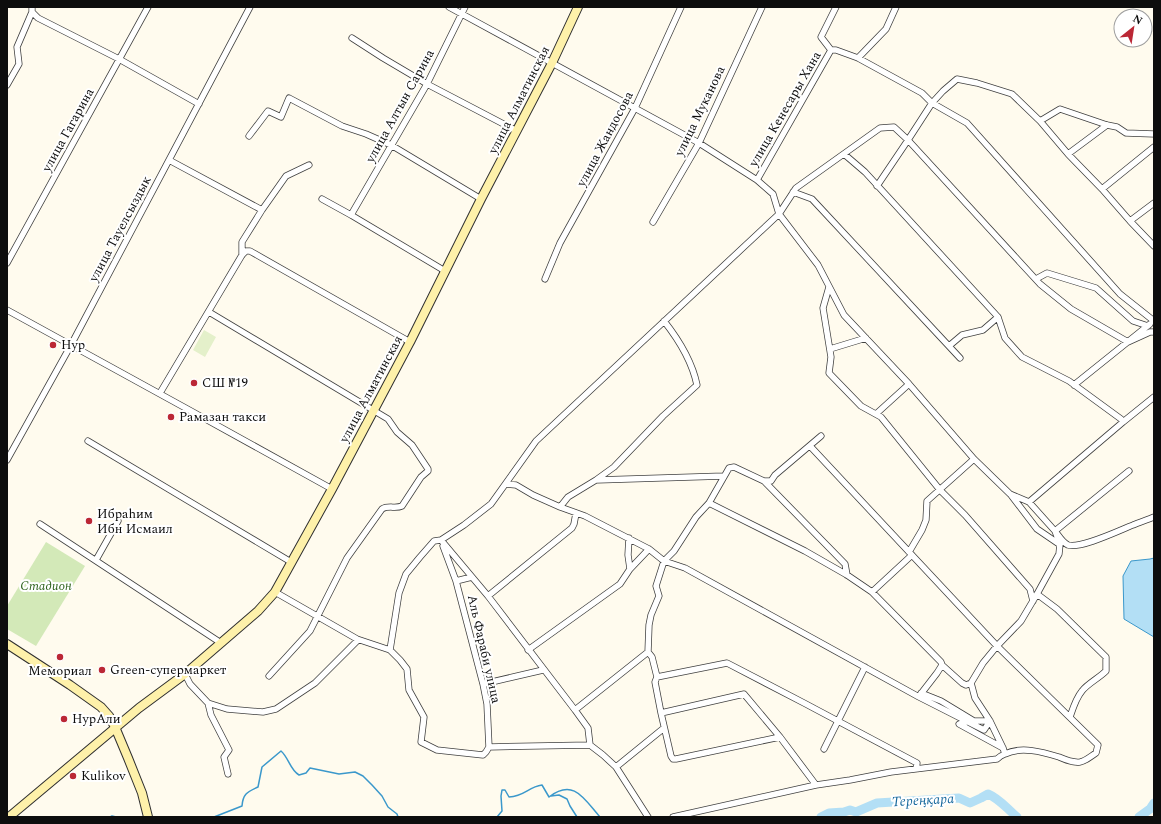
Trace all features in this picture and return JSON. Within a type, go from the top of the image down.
[{"type":"street","name":"улица Гагарина","points":[[7,263],[148,7]]},
{"type":"street","name":"улица Тауелсыздык","points":[[7,460],[71,345],[250,7]]},
{"type":"street","points":[[449,7],[698,143],[757,180],[773,194],[778,214],[818,265],[844,315],[909,384],[974,459],[1010,494],[1037,529],[1060,544]]},
{"type":"street","name":"улица Алтын Сарина","points":[[351,215],[427,84],[465,7]]},
{"type":"street","name":"улица Алматинская","points":[[9,817],[115,727],[184,674],[221,643],[258,610],[275,592],[332,489],[410,342],[481,199],[552,63],[578,7]]},
{"type":"street","name":"улица Жандосова","points":[[545,279],[560,243],[635,108],[681,7]]},
{"type":"street","name":"улица Муканова","points":[[653,222],[698,143],[762,7]]},
{"type":"street","name":"улица Кенесары Хана","points":[[757,180],[831,50],[821,37],[836,7]]},
{"type":"street","points":[[858,58],[886,29],[896,7]]},
{"type":"street","points":[[32,9],[38,18],[119,59],[199,104]]},
{"type":"street","points":[[7,85],[19,64],[17,47],[32,9]]},
{"type":"street","points":[[352,38],[382,58],[427,84],[517,131]]},
{"type":"street","points":[[831,50],[836,50],[858,58],[922,93],[932,103],[967,123],[1120,294],[1154,321],[1074,385]]},
{"type":"street","points":[[877,186],[932,103],[943,91],[957,79],[977,83],[1012,94],[1040,121],[1068,154],[1154,246]]},
{"type":"street","points":[[249,136],[268,112],[281,117],[289,98],[342,126],[366,134],[391,145],[481,199]]},
{"type":"street","points":[[1040,121],[1060,109],[1117,127],[1126,133],[1154,134]]},
{"type":"street","points":[[1068,154],[1108,125]]},
{"type":"street","points":[[390,650],[399,593],[406,574],[434,542],[441,540],[464,525],[491,504],[536,441],[778,214],[796,188],[880,128],[894,127],[908,140],[1036,279],[1071,309],[1128,342]]},
{"type":"street","points":[[1102,189],[1154,147]]},
{"type":"street","points":[[844,154],[865,172],[998,317],[1005,338],[1022,357],[1068,381],[1121,419],[1122,422]]},
{"type":"street","points":[[169,160],[262,210]]},
{"type":"street","points":[[242,255],[242,242],[286,176],[309,164]]},
{"type":"street","points":[[793,192],[812,199],[960,358]]},
{"type":"street","points":[[322,199],[445,271]]},
{"type":"street","points":[[1130,221],[1154,203]]},
{"type":"street","points":[[160,393],[242,255],[246,251],[410,342]]},
{"type":"street","points":[[1036,279],[1047,273],[1096,288],[1133,321],[1148,326]]},
{"type":"street","points":[[830,287],[823,308],[832,357],[829,373],[861,406],[881,417],[940,490],[965,515],[1030,589],[1033,602]]},
{"type":"street","points":[[7,310],[332,489]]},
{"type":"street","points":[[209,312],[388,419],[397,432],[412,445],[426,465],[428,471],[421,477],[402,506],[385,507],[382,509],[347,558],[310,631],[269,676]]},
{"type":"street","points":[[949,346],[962,335],[983,330],[998,317]]},
{"type":"street","points":[[560,507],[568,497],[614,467],[663,416],[697,386],[688,358],[679,340],[664,321]]},
{"type":"street","points":[[1128,342],[1150,332],[1154,332]]},
{"type":"street","points":[[830,349],[866,338]]},
{"type":"street","points":[[876,414],[909,384]]},
{"type":"street","points":[[1029,502],[1122,422],[1154,397]]},
{"type":"street","points":[[764,481],[771,481],[821,436]]},
{"type":"street","points":[[88,441],[291,562]]},
{"type":"street","points":[[810,446],[997,646],[1098,745],[1096,752],[1089,758],[1081,762],[1073,762],[1033,751],[1004,751],[959,724],[968,721],[990,721]]},
{"type":"street","points":[[872,592],[911,554],[926,520],[927,501],[974,459]]},
{"type":"street","points":[[780,737],[676,760],[671,756],[655,682],[657,677],[652,657],[648,652],[649,625],[651,615],[659,596],[656,586],[664,560],[674,551],[696,517],[709,503],[729,468],[734,467],[764,481],[845,564],[846,575]]},
{"type":"street","points":[[1056,531],[1129,471]]},
{"type":"street","points":[[596,480],[724,476]]},
{"type":"street","points":[[506,484],[516,485],[533,495],[585,516],[629,538],[649,549],[664,560],[685,568],[865,667],[984,730],[990,721]]},
{"type":"street","points":[[1010,494],[1029,502],[1056,531],[1062,541],[1068,545],[1077,545],[1109,536],[1154,517]]},
{"type":"street","points":[[709,503],[805,552],[846,575],[872,592],[942,665],[966,685],[971,683],[983,663],[1021,621],[1033,602],[1059,554],[1060,544],[1056,531]]},
{"type":"street","points":[[488,596],[569,530],[574,524],[576,513]]},
{"type":"street","points":[[96,560],[118,521]]},
{"type":"street","points":[[40,524],[221,643]]},
{"type":"street","points":[[629,538],[628,556],[630,568]]},
{"type":"street","points":[[441,540],[488,596],[575,710],[588,728],[590,745]]},
{"type":"street","name":"Аль Фараби улица","points":[[441,540],[456,581],[487,704],[489,747]]},
{"type":"street","points":[[528,650],[620,584],[630,568],[649,549]]},
{"type":"street","points":[[456,581],[472,577]]},
{"type":"street","points":[[275,592],[358,640],[390,650],[400,660],[407,669],[409,690],[424,717],[421,742],[437,750],[483,755],[489,747],[590,745],[616,767],[648,817]]},
{"type":"street","points":[[1037,594],[1057,609],[1106,657],[1106,671],[1082,690],[1070,717]]},
{"type":"street","points":[[184,674],[190,684],[208,703],[227,709],[263,712],[276,709],[315,684],[358,640]]},
{"type":"street","points":[[7,644],[70,685],[100,707],[109,716],[142,793],[148,817]]},
{"type":"street","points":[[575,710],[648,652]]},
{"type":"street","points":[[657,677],[727,663],[917,763],[916,770]]},
{"type":"street","points":[[920,695],[942,665]]},
{"type":"street","points":[[824,749],[865,667]]},
{"type":"street","points":[[482,684],[543,670]]},
{"type":"street","points":[[971,683],[975,698],[990,721],[1004,751]]},
{"type":"street","points":[[661,713],[744,694],[780,737],[816,785]]},
{"type":"street","points":[[920,695],[941,701],[974,721]]},
{"type":"street","points":[[208,703],[211,715],[229,750],[224,757],[228,774]]},
{"type":"street","points":[[616,767],[664,728]]},
{"type":"street","points":[[673,817],[816,785],[891,772],[997,759],[1004,751]]},
{"type":"green space","points":[[204,330],[216,337],[205,357],[193,350]]},
{"type":"green space","name":"Стадион","points":[[46,542],[85,566],[36,646],[7,629],[7,606]]},
{"type":"water","points":[[1154,558],[1154,637],[1124,619],[1123,576],[1131,561]]},
{"type":"waterway","name":"Тереңқара","points":[[214,817],[242,806],[245,796],[251,790],[258,787],[262,767],[281,751],[299,775],[306,773],[310,768],[339,774],[355,772],[363,776],[382,796],[388,807],[397,814],[398,817]]},
{"type":"waterway","name":"Тереңқара","points":[[497,817],[502,811],[502,790],[505,790],[509,797],[519,795],[542,785],[549,797],[565,790],[572,790],[578,793],[600,817]]},
{"type":"waterway","name":"Тереңқара","points":[[821,817],[829,813],[850,810],[856,812],[877,803],[959,798],[970,803],[988,794],[1000,801],[1017,817]]},
{"type":"waterway","points":[[551,796],[559,795],[567,799],[577,817]]},
{"type":"waterway","name":"Тереңқара","points":[[1139,817],[1150,809],[1154,803]]},
{"type":"waterway","name":"Тереңқара","points":[[110,817],[116,817]]},
{"type":"place","name":"Нур","points":[[53,345]]},
{"type":"place","name":"СШ №19","points":[[194,383]]},
{"type":"place","name":"Рамазан такси","points":[[171,417]]},
{"type":"place","name":"Ибраһим Ибн Исмаил","points":[[89,521]]},
{"type":"place","name":"Мемориал","points":[[60,657]]},
{"type":"place","name":"Green-супермаркет","points":[[102,670]]},
{"type":"place","name":"НурАли","points":[[64,719]]},
{"type":"place","name":"Kulikov","points":[[73,776]]}]
